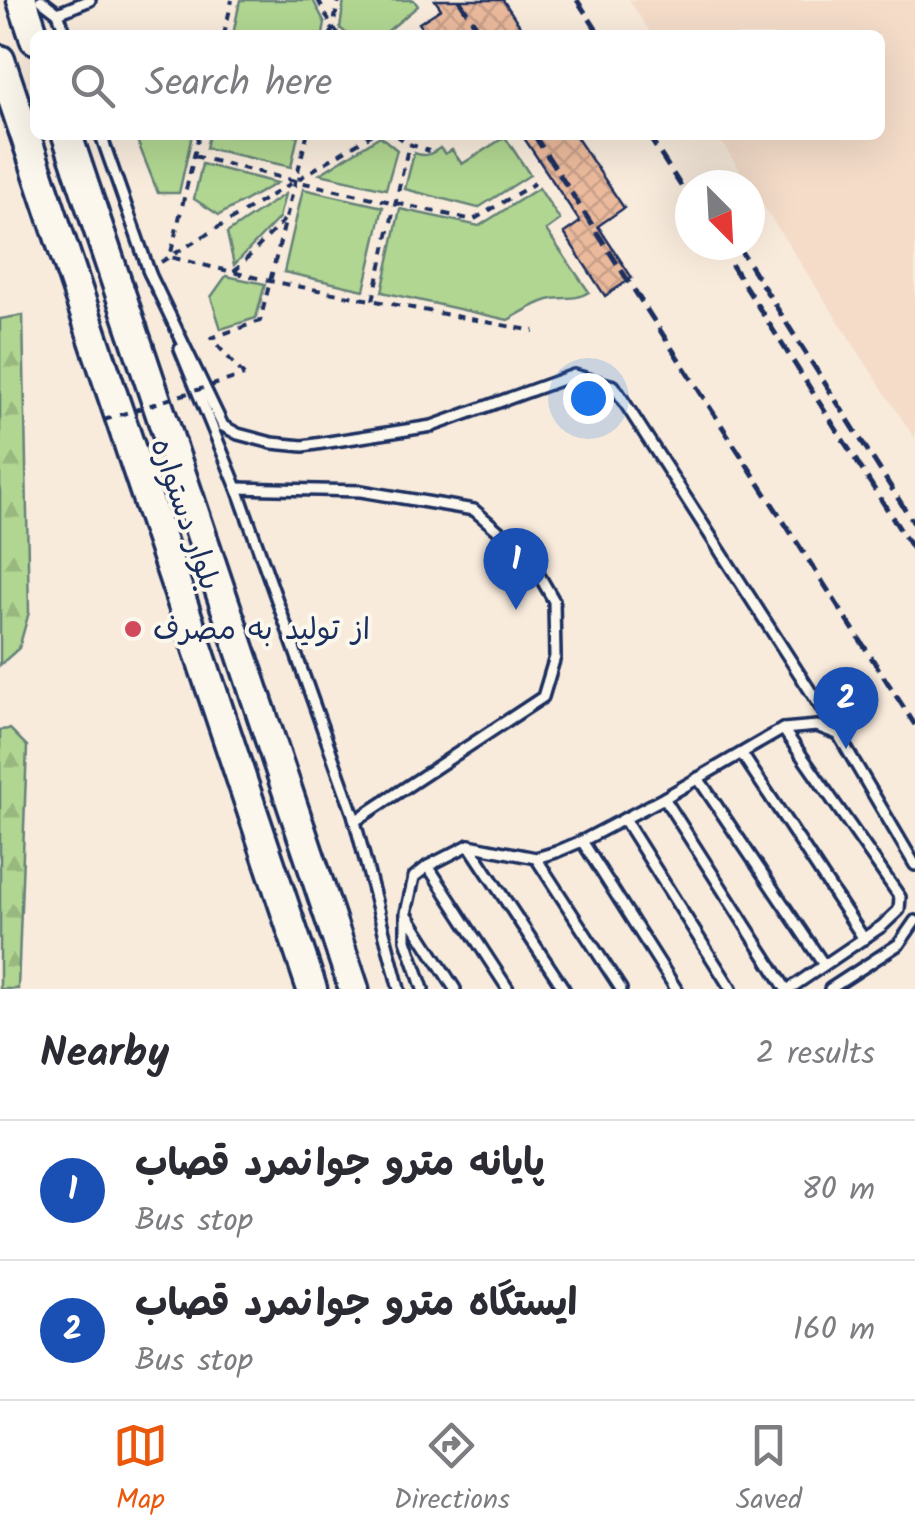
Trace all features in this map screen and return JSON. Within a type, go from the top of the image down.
[{"type":"main road","points":[[22,0],[32,30]]},
{"type":"main road","name":"بلوار دستواره","points":[[0,60],[312,989]]},
{"type":"main road","name":"بلوار دستواره","points":[[69,140],[354,989]]},
{"type":"lane","points":[[42,0],[58,12],[64,30]]},
{"type":"lane","points":[[58,12],[90,0]]},
{"type":"lane","points":[[103,140],[148,270],[237,488],[355,821],[399,989]]},
{"type":"lane","points":[[148,270],[223,426],[272,443],[304,446],[432,426],[574,375],[614,386],[838,734],[915,864]]},
{"type":"lane","points":[[237,488],[362,491],[474,510],[528,556],[554,601],[555,657],[543,697],[355,821]]},
{"type":"lane","points":[[423,989],[406,940],[406,913],[414,878],[428,866],[469,846],[536,858],[582,842],[783,729],[818,726],[838,734]]},
{"type":"lane","points":[[664,798],[788,989],[882,926],[899,910],[900,898],[783,729]]},
{"type":"lane","points":[[742,754],[864,938]]},
{"type":"lane","points":[[698,778],[824,964]]},
{"type":"lane","points":[[624,819],[731,989]]},
{"type":"lane","points":[[582,842],[676,989]]},
{"type":"lane","points":[[469,846],[564,989]]},
{"type":"lane","points":[[536,858],[621,989]]},
{"type":"lane","points":[[428,866],[508,989]]},
{"type":"lane","points":[[406,913],[455,989]]},
{"type":"lane","points":[[830,989],[898,944],[915,922]]},
{"type":"path","points":[[225,30],[232,0]]},
{"type":"path","points":[[318,0],[333,28]]},
{"type":"path","points":[[333,28],[339,0]]},
{"type":"path","points":[[170,257],[199,140]]},
{"type":"path","points":[[104,420],[244,375],[212,338],[260,321],[305,140]]},
{"type":"path","points":[[148,270],[363,140]]},
{"type":"path","points":[[403,140],[429,151]]},
{"type":"path","points":[[373,300],[409,144]]},
{"type":"path","points":[[194,156],[473,220],[535,183]]},
{"type":"path","points":[[234,272],[286,217]]},
{"type":"path","points":[[170,257],[534,331]]},
{"type":"shaded area","points":[[629,0],[915,0],[915,439],[765,209],[765,170],[740,170],[720,140],[885,140],[885,30],[649,30]]},
{"type":"green space","points":[[240,0],[313,0],[325,23],[324,30],[234,30]]},
{"type":"green space","points":[[344,0],[414,0],[418,6],[389,30],[340,28]]},
{"type":"green space","points":[[137,140],[191,140],[179,193],[158,193]]},
{"type":"green space","points":[[208,140],[297,140],[291,167],[206,148]]},
{"type":"green space","points":[[374,140],[385,140],[397,150],[386,189],[320,174]]},
{"type":"green space","points":[[500,140],[507,140],[530,175],[478,208],[405,189],[414,153],[427,155],[440,148],[445,154],[452,150],[462,164]]},
{"type":"green space","points":[[202,164],[277,183],[219,215],[194,199]]},
{"type":"green space","points":[[539,188],[560,220],[546,230],[589,292],[543,302],[508,320],[382,292],[400,209],[479,226]]},
{"type":"green space","points":[[303,189],[383,207],[364,290],[284,272]]},
{"type":"green space","points":[[285,194],[279,218],[234,265],[227,233]]},
{"type":"green space","points":[[226,276],[265,284],[256,318],[221,329],[211,297]]},
{"type":"green space","points":[[23,315],[29,612],[19,648],[0,665],[0,319]]},
{"type":"green space","points":[[10,729],[27,746],[18,989],[0,989],[0,730]]},
{"type":"building","points":[[435,0],[503,0],[523,30],[424,30],[419,23],[441,9]]},
{"type":"building","points":[[525,140],[578,140],[624,208],[598,226],[632,278],[605,296],[564,233],[580,222]]},
{"type":"railway","points":[[459,0],[479,30]]},
{"type":"railway","points":[[577,0],[597,30]]},
{"type":"railway","points":[[537,140],[915,725]]},
{"type":"railway","points":[[651,140],[675,177]]},
{"type":"railway","points":[[729,260],[915,553]]},
{"type":"railway","points":[[747,260],[915,525]]},
{"type":"place","name":"پایانه مترو جوانمرد قصاب","points":[[516,610]]},
{"type":"place","name":"از تولید به مصرف","points":[[133,629]]},
{"type":"place","name":"ایستگاه مترو جوانمرد قصاب","points":[[846,749]]}]
